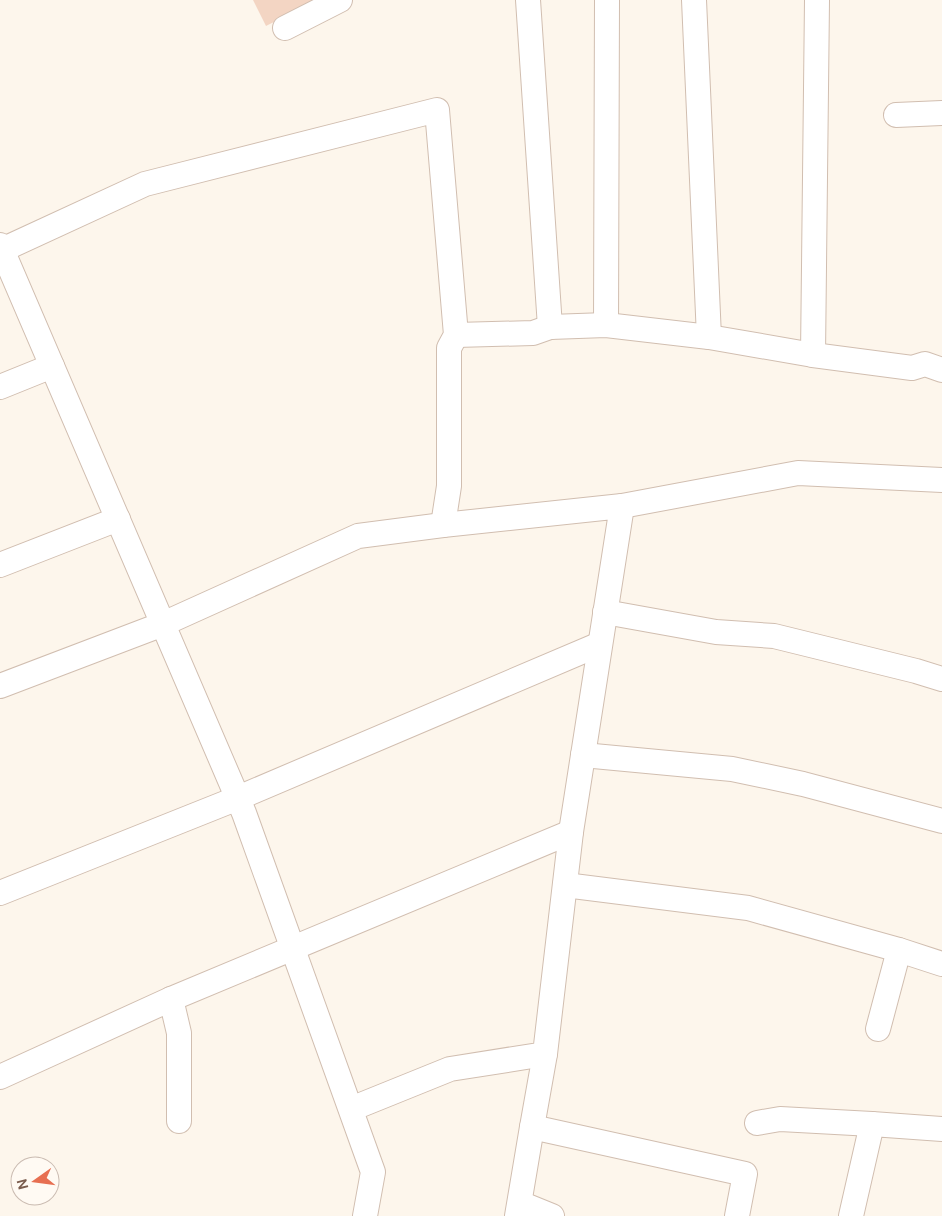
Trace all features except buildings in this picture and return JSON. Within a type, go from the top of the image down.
[{"type":"street","points":[[285,28],[340,0]]},
{"type":"street","points":[[528,0],[550,327]]},
{"type":"street","points":[[606,325],[607,0]]},
{"type":"street","points":[[694,0],[709,337]]},
{"type":"street","points":[[813,354],[817,0]]},
{"type":"street","points":[[365,1216],[374,1172],[238,798],[1,248],[145,184],[437,110],[456,335],[449,348],[449,486],[443,525]]},
{"type":"street","points":[[896,115],[942,113]]},
{"type":"street","points":[[456,335],[533,333],[550,327],[606,325],[709,337],[912,368],[925,364],[942,370]]},
{"type":"street","points":[[0,387],[52,366]]},
{"type":"street","points":[[0,686],[163,624],[358,536],[622,506],[798,474],[942,480]]},
{"type":"street","points":[[552,1216],[519,1210],[545,1054],[571,832],[622,506]]},
{"type":"street","points":[[0,565],[118,519]]},
{"type":"street","points":[[605,612],[716,632],[774,636],[942,679]]},
{"type":"street","points":[[0,893],[238,798],[600,644]]},
{"type":"street","points":[[583,754],[732,769],[803,784],[942,822]]},
{"type":"street","points":[[0,1077],[171,999],[571,832]]},
{"type":"street","points":[[565,885],[748,908],[899,950],[942,964]]},
{"type":"street","points":[[878,1029],[899,950]]},
{"type":"street","points":[[171,999],[179,1033],[179,1121]]},
{"type":"street","points":[[351,1109],[450,1069],[545,1054]]},
{"type":"street","points":[[757,1123],[780,1119],[942,1129]]},
{"type":"street","points":[[851,1216],[872,1124]]},
{"type":"street","points":[[532,1127],[745,1174],[738,1216]]}]
